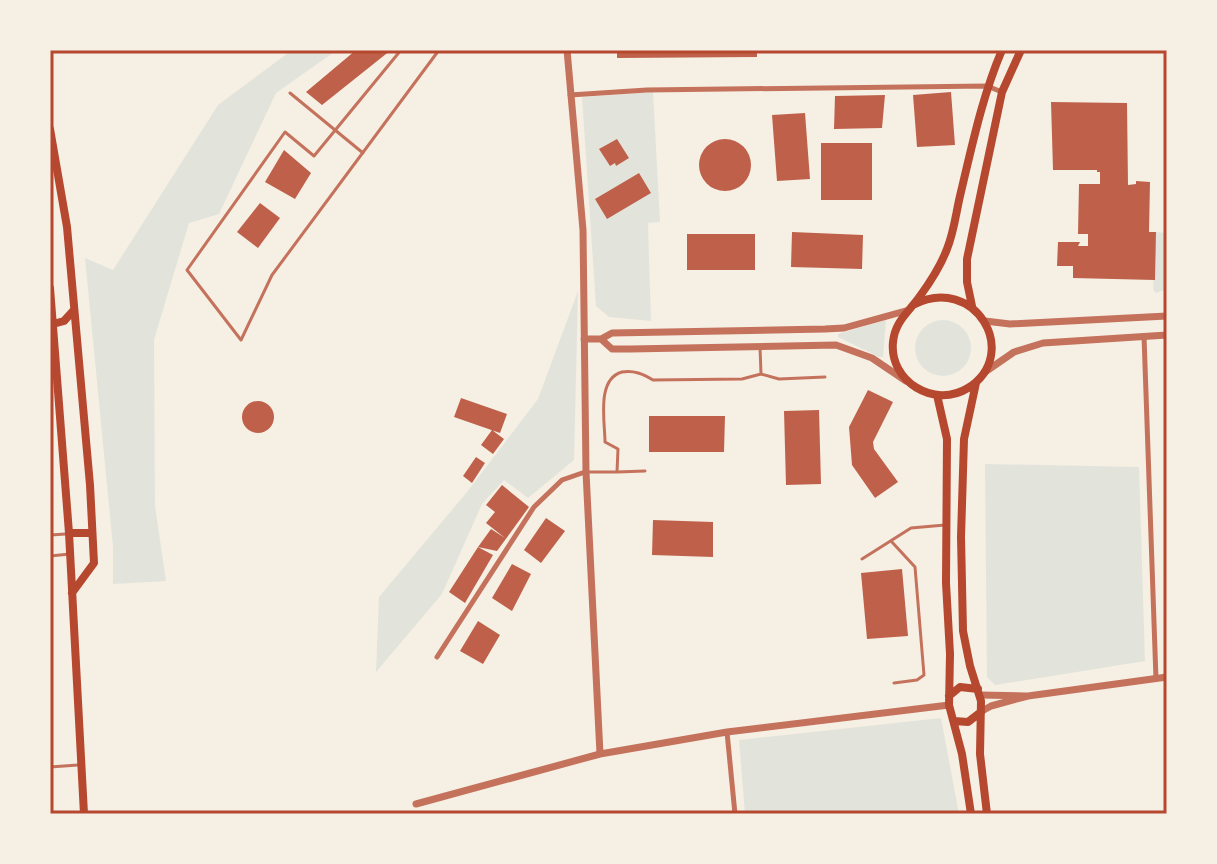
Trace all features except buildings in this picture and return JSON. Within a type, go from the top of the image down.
[{"type":"main road","points":[[911,308],[935,297],[947,297],[972,307],[985,321],[991,346],[990,359],[976,381],[958,393],[937,395],[918,390],[900,373],[892,344],[895,329],[934,275],[948,247],[987,86],[1002,50]]},
{"type":"main road","points":[[972,307],[967,259],[1002,92],[1021,50]]},
{"type":"main road","points":[[50,129],[67,227],[94,563],[72,593]]},
{"type":"main road","points":[[50,288],[53,358],[69,533],[84,814]]},
{"type":"main road","points":[[52,324],[64,321],[74,310]]},
{"type":"main road","points":[[976,381],[964,439],[961,537],[963,631],[982,711],[980,754],[987,814]]},
{"type":"main road","points":[[937,395],[947,439],[949,700],[962,754],[971,814]]},
{"type":"main road","points":[[69,533],[92,533]]},
{"type":"main road","points":[[949,700],[960,687],[979,692]]},
{"type":"main road","points":[[954,721],[968,722],[982,711]]},
{"type":"street","points":[[567,50],[583,230],[586,472],[600,754]]},
{"type":"street","points":[[570,95],[647,90],[987,86],[1002,92]]},
{"type":"street","points":[[584,339],[601,339],[612,333],[844,328],[911,308]]},
{"type":"street","points":[[985,321],[1010,324],[1167,316]]},
{"type":"street","points":[[983,373],[1014,352],[1043,343],[1167,335]]},
{"type":"street","points":[[1143,336],[1156,679]]},
{"type":"street","points":[[601,339],[612,349],[836,345],[872,358],[910,384]]},
{"type":"street","points":[[437,657],[534,507],[562,480],[586,472]]},
{"type":"street","points":[[982,711],[1028,696],[1167,677]]},
{"type":"street","points":[[979,692],[1028,696]]},
{"type":"street","points":[[416,814],[416,804],[600,754],[949,700]]},
{"type":"street","points":[[727,732],[735,814]]},
{"type":"lane","points":[[401,50],[314,156],[285,132],[187,270],[241,340],[272,275],[439,50]]},
{"type":"lane","points":[[290,93],[363,153]]},
{"type":"lane","points":[[760,347],[761,374]]},
{"type":"lane","points":[[617,472],[618,449],[605,442],[605,389],[614,376],[628,372],[641,373],[653,380],[742,379],[761,374],[779,379],[825,377]]},
{"type":"lane","points":[[586,472],[645,471]]},
{"type":"lane","points":[[862,559],[916,526],[947,525]]},
{"type":"lane","points":[[50,535],[69,533]]},
{"type":"lane","points":[[891,541],[915,567],[924,675],[917,680],[894,683]]},
{"type":"lane","points":[[50,556],[70,554]]},
{"type":"lane","points":[[50,767],[82,764]]},
{"type":"shaded area","points":[[292,50],[337,50],[276,93],[219,214],[189,223],[154,340],[155,506],[166,581],[113,584],[113,547],[85,258],[113,270],[218,105]]},
{"type":"shaded area","points":[[653,92],[660,222],[648,223],[651,321],[609,317],[596,306],[582,97]]},
{"type":"shaded area","points":[[1156,232],[1167,233],[1167,289],[1156,293],[1153,290]]},
{"type":"shaded area","points":[[578,291],[574,460],[528,498],[504,480],[482,504],[442,594],[376,672],[379,597],[467,492],[538,399]]},
{"type":"shaded area","points":[[886,320],[883,357],[838,337],[838,334]]},
{"type":"shaded area","points":[[943,320],[963,328],[971,348],[963,368],[943,376],[923,368],[915,348],[923,328]]},
{"type":"shaded area","points":[[985,464],[1139,467],[1145,661],[995,685],[987,677]]},
{"type":"shaded area","points":[[941,718],[959,814],[745,814],[739,740]]}]
